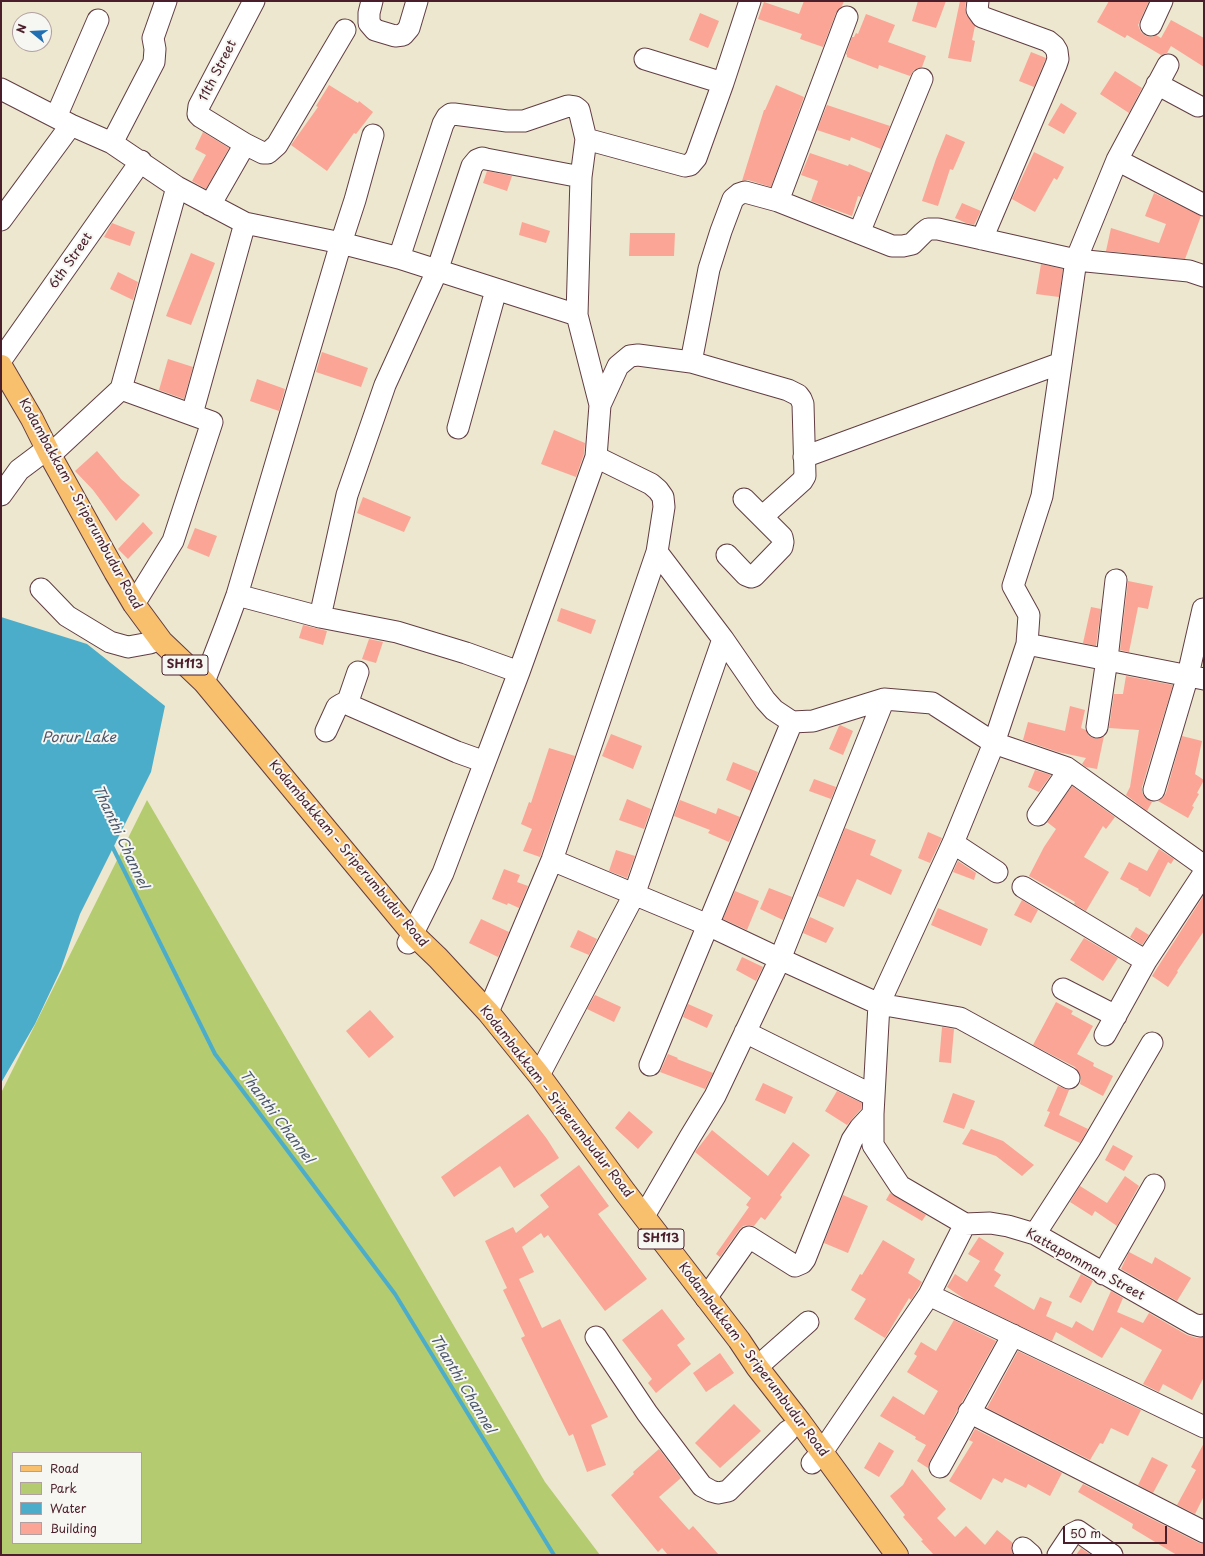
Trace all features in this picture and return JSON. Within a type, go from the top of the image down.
[{"type":"main road","name":"Kodambakkam – Sriperumbudur Road","points":[[1,366],[32,419],[45,453],[124,611],[150,643],[223,717],[480,1019],[539,1093],[616,1199],[730,1347],[788,1431],[817,1458],[897,1555]]},
{"type":"main road","name":"Kodambakkam – Sriperumbudur Road","points":[[1,391],[18,420],[45,453],[134,604],[162,642],[204,682],[223,717]]},
{"type":"main road","name":"Kodambakkam – Sriperumbudur Road","points":[[411,939],[438,958],[488,1012],[539,1075],[739,1340],[881,1555]]},
{"type":"street","points":[[112,142],[154,62],[155,49],[153,38],[166,1]]},
{"type":"street","name":"11th Street","points":[[245,144],[201,118],[198,114],[199,106],[254,1]]},
{"type":"street","points":[[372,1],[369,13],[369,23],[375,30],[394,36],[403,35],[409,28],[417,1]]},
{"type":"street","points":[[586,139],[685,166],[690,165],[696,158],[750,1]]},
{"type":"street","points":[[978,1],[977,10],[982,17],[989,21],[1048,41],[1057,51],[1058,59],[982,239]]},
{"type":"street","points":[[1151,25],[1162,1]]},
{"type":"street","points":[[778,201],[847,17]]},
{"type":"street","points":[[1,220],[64,121],[98,20]]},
{"type":"street","points":[[210,205],[245,144],[263,153],[268,153],[274,150],[345,30]]},
{"type":"street","points":[[645,59],[723,83]]},
{"type":"street","points":[[817,1458],[929,1296],[964,1224],[900,1186],[874,1145],[873,1105],[879,1004],[953,843],[994,743],[1027,644],[1029,615],[1013,586],[1042,496],[1076,260],[1117,160],[1168,65]]},
{"type":"street","points":[[859,233],[922,79]]},
{"type":"street","points":[[1157,84],[1198,106]]},
{"type":"street","points":[[1,89],[64,121],[112,142],[177,187],[245,223],[341,243],[399,258],[577,315]]},
{"type":"street","points":[[399,258],[443,124],[451,114],[507,121],[524,121],[568,106],[572,106],[578,110],[586,139],[581,177],[577,315],[600,405],[596,457],[519,672],[444,873],[411,939]]},
{"type":"street","points":[[204,682],[237,595],[341,243],[356,200],[373,135]]},
{"type":"street","points":[[320,617],[347,495],[385,385],[437,271],[472,166],[477,160],[482,158],[581,177]]},
{"type":"street","points":[[1117,160],[1204,205]]},
{"type":"street","name":"6th Street","points":[[1,360],[141,162]]},
{"type":"street","points":[[1,495],[19,470],[45,453],[121,389],[177,187]]},
{"type":"street","points":[[691,362],[708,269],[733,199],[745,192],[778,201],[892,246],[912,244],[923,233],[931,228],[1076,260],[1188,271],[1204,276]]},
{"type":"street","points":[[192,414],[245,223]]},
{"type":"street","points":[[458,428],[496,290]]},
{"type":"street","points":[[600,405],[618,366],[630,356],[638,355],[691,362],[788,390],[798,395],[803,404],[805,476],[802,481],[762,517]]},
{"type":"street","points":[[804,458],[1061,363]]},
{"type":"street","points":[[121,389],[212,422],[173,541],[134,604]]},
{"type":"street","points":[[488,1012],[552,860],[657,552],[664,506],[663,497],[651,484],[596,457]]},
{"type":"street","points":[[728,555],[746,575],[751,577],[754,576],[780,550],[783,542],[782,537],[744,499]]},
{"type":"street","points":[[657,552],[723,639],[774,710],[792,722],[813,721],[884,699],[932,703],[994,743],[1069,770],[1204,866]]},
{"type":"street","points":[[1097,727],[1107,659],[1116,580]]},
{"type":"street","points":[[41,589],[66,616],[110,642],[128,647],[150,643]]},
{"type":"street","points":[[237,595],[320,617],[397,632],[466,653],[519,672]]},
{"type":"street","points":[[1154,790],[1196,677],[1203,609]]},
{"type":"street","points":[[539,1075],[634,895],[723,639]]},
{"type":"street","points":[[1027,644],[1196,677]]},
{"type":"street","points":[[347,704],[358,672]]},
{"type":"street","points":[[644,1216],[690,1137],[716,1096],[780,960],[884,699]]},
{"type":"street","points":[[326,731],[338,707],[342,704],[347,704],[457,752],[485,762]]},
{"type":"street","points":[[650,1065],[792,722]]},
{"type":"street","points":[[1038,814],[1069,770]]},
{"type":"street","points":[[953,843],[997,872]]},
{"type":"street","points":[[552,860],[708,925],[780,960],[879,1004],[960,1018],[1069,1078]]},
{"type":"street","points":[[1105,1035],[1146,961],[1204,873]]},
{"type":"street","points":[[1023,887],[1146,961]]},
{"type":"street","points":[[1063,988],[1116,1016]]},
{"type":"street","points":[[746,1032],[873,1105]]},
{"type":"street","points":[[1035,1234],[1090,1149],[1152,1043]]},
{"type":"street","points":[[706,1298],[749,1237],[795,1266],[802,1264],[805,1260],[852,1140],[873,1105]]},
{"type":"street","points":[[1103,1274],[1154,1185]]},
{"type":"street","name":"Kattapomman Street","points":[[964,1224],[990,1223],[1008,1226],[1035,1234],[1103,1274],[1187,1320],[1202,1325]]},
{"type":"street","points":[[929,1296],[1204,1427]]},
{"type":"street","points":[[757,1367],[808,1322]]},
{"type":"street","points":[[940,1468],[1012,1335]]},
{"type":"street","points":[[596,1337],[647,1413],[702,1486],[711,1492],[718,1493],[728,1490],[788,1431]]},
{"type":"street","points":[[970,1412],[1204,1532]]},
{"type":"street","points":[[1058,1555],[1072,1534],[1078,1531],[1112,1555]]},
{"type":"green space","points":[[147,800],[545,1482],[600,1555],[1,1555],[1,1093]]},
{"type":"water","name":"Porur Lake","points":[[1,617],[87,644],[165,706],[151,772],[80,914],[61,969],[35,1024],[1,1083]]},
{"type":"building","points":[[804,1],[844,1],[836,13],[823,47],[800,39],[802,34],[758,19],[764,2],[799,14]]},
{"type":"building","points":[[918,1],[946,1],[936,28],[912,21]]},
{"type":"building","points":[[960,1],[966,1],[965,9],[967,16],[975,26],[972,40],[975,41],[971,62],[948,58]]},
{"type":"building","points":[[1109,1],[1149,1],[1138,25],[1141,32],[1146,36],[1152,37],[1156,35],[1161,38],[1171,20],[1204,38],[1204,67],[1171,46],[1167,53],[1161,55],[1127,35],[1125,38],[1097,22]]},
{"type":"building","points":[[700,13],[719,21],[708,48],[689,40]]},
{"type":"building","points":[[866,14],[895,25],[888,42],[926,56],[922,67],[914,70],[910,76],[879,65],[878,69],[847,57],[846,54],[852,37],[854,37],[856,33],[858,34]]},
{"type":"building","points":[[1031,52],[1046,58],[1034,87],[1019,81]]},
{"type":"building","points":[[1115,71],[1142,88],[1129,113],[1100,94]]},
{"type":"building","points":[[329,85],[358,103],[359,101],[373,112],[356,134],[354,133],[327,171],[291,145],[318,107],[316,106]]},
{"type":"building","points":[[776,85],[804,97],[771,187],[748,180],[742,181],[764,110]]},
{"type":"building","points":[[1061,103],[1077,113],[1064,134],[1048,125]]},
{"type":"building","points":[[827,105],[890,126],[881,149],[851,137],[850,141],[817,130]]},
{"type":"building","points":[[203,132],[229,148],[206,189],[192,181],[206,155],[195,149]]},
{"type":"building","points":[[946,134],[965,142],[953,170],[950,169],[938,206],[922,201]]},
{"type":"building","points":[[1034,152],[1064,167],[1057,180],[1054,178],[1035,212],[1012,199]]},
{"type":"building","points":[[810,153],[848,166],[849,164],[871,173],[861,197],[858,196],[852,216],[811,201],[818,181],[801,175]]},
{"type":"building","points":[[487,171],[512,176],[507,191],[483,183]]},
{"type":"building","points":[[1154,193],[1201,216],[1185,259],[1106,251],[1111,228],[1159,243],[1166,224],[1145,216]]},
{"type":"building","points":[[962,203],[981,211],[974,225],[955,218]]},
{"type":"building","points":[[522,222],[550,231],[546,243],[519,235]]},
{"type":"building","points":[[112,223],[135,232],[130,246],[104,237]]},
{"type":"building","points":[[630,233],[675,233],[674,256],[629,256]]},
{"type":"building","points":[[191,253],[215,263],[191,325],[166,316]]},
{"type":"building","points":[[1041,264],[1063,269],[1059,297],[1036,294]]},
{"type":"building","points":[[118,272],[138,282],[133,300],[110,289]]},
{"type":"building","points":[[322,352],[368,368],[361,387],[316,372]]},
{"type":"building","points":[[168,359],[193,367],[184,399],[159,390]]},
{"type":"building","points":[[257,379],[285,389],[279,411],[250,401]]},
{"type":"building","points":[[554,430],[585,443],[584,454],[576,477],[541,464]]},
{"type":"building","points":[[97,451],[121,479],[140,495],[116,521],[93,490],[75,471]]},
{"type":"building","points":[[363,497],[411,517],[404,532],[357,513]]},
{"type":"building","points":[[143,522],[153,533],[128,559],[118,549]]},
{"type":"building","points":[[195,528],[217,536],[209,557],[187,548]]},
{"type":"building","points":[[1128,581],[1153,586],[1148,609],[1138,607],[1129,652],[1120,650]]},
{"type":"building","points":[[1091,607],[1101,609],[1096,646],[1083,643]]},
{"type":"building","points":[[561,608],[596,620],[591,634],[557,621]]},
{"type":"building","points":[[303,625],[327,631],[323,645],[299,638]]},
{"type":"building","points":[[369,639],[383,642],[376,663],[362,659]]},
{"type":"building","points":[[1126,676],[1173,685],[1142,787],[1142,792],[1145,798],[1152,802],[1147,811],[1126,795],[1130,787],[1139,730],[1109,728],[1114,694],[1123,694]]},
{"type":"building","points":[[1070,706],[1085,710],[1081,728],[1086,730],[1089,736],[1096,739],[1104,736],[1097,769],[1086,767],[1082,764],[1086,758],[1058,752],[1023,740],[1028,722],[1065,731]]},
{"type":"building","points":[[840,725],[853,731],[843,755],[829,749]]},
{"type":"building","points":[[611,734],[642,746],[633,769],[602,756]]},
{"type":"building","points":[[1182,736],[1202,741],[1195,774],[1204,780],[1197,793],[1199,794],[1192,806],[1194,807],[1188,818],[1158,801],[1163,798],[1166,793]]},
{"type":"building","points":[[549,748],[575,756],[540,857],[523,851],[532,829],[521,824],[529,802],[531,803]]},
{"type":"building","points":[[733,762],[758,772],[751,791],[726,780]]},
{"type":"building","points":[[1035,770],[1051,775],[1039,792],[1028,787]]},
{"type":"building","points":[[814,779],[836,787],[831,799],[809,791]]},
{"type":"building","points":[[1072,786],[1115,817],[1106,829],[1103,826],[1084,857],[1109,872],[1086,911],[1074,904],[1075,902],[1029,876],[1044,847],[1056,829],[1047,822]]},
{"type":"building","points":[[627,799],[651,809],[644,829],[619,820]]},
{"type":"building","points":[[680,800],[716,814],[718,808],[740,817],[729,842],[708,833],[710,830],[674,816]]},
{"type":"building","points":[[845,828],[876,840],[870,855],[902,870],[891,895],[857,879],[844,907],[818,896]]},
{"type":"building","points":[[928,832],[942,838],[930,863],[918,858]]},
{"type":"building","points":[[1159,849],[1174,859],[1171,864],[1168,862],[1150,897],[1138,890],[1139,889],[1120,879],[1129,862],[1147,871]]},
{"type":"building","points":[[616,850],[635,856],[627,878],[609,871]]},
{"type":"building","points":[[958,861],[976,873],[974,880],[953,872]]},
{"type":"building","points":[[504,869],[520,875],[517,882],[528,886],[519,908],[508,903],[507,905],[492,899]]},
{"type":"building","points":[[769,888],[792,897],[783,920],[760,909]]},
{"type":"building","points":[[735,891],[759,901],[747,930],[723,919]]},
{"type":"building","points":[[1204,895],[1204,931],[1168,987],[1152,976]]},
{"type":"building","points":[[1022,900],[1038,910],[1031,923],[1014,915]]},
{"type":"building","points":[[938,908],[988,929],[981,946],[931,925]]},
{"type":"building","points":[[810,917],[834,928],[826,943],[803,933]]},
{"type":"building","points":[[481,919],[509,932],[498,957],[469,943]]},
{"type":"building","points":[[1136,927],[1149,935],[1142,945],[1130,937]]},
{"type":"building","points":[[578,930],[597,939],[589,955],[570,947]]},
{"type":"building","points":[[1084,938],[1118,958],[1103,981],[1070,960]]},
{"type":"building","points":[[742,957],[763,967],[756,981],[736,970]]},
{"type":"building","points":[[595,995],[621,1007],[614,1022],[587,1009]]},
{"type":"building","points":[[1056,1002],[1073,1011],[1071,1014],[1093,1026],[1077,1054],[1094,1063],[1093,1066],[1113,1076],[1103,1096],[1080,1084],[1081,1078],[1075,1067],[1033,1045]]},
{"type":"building","points":[[688,1004],[713,1015],[707,1028],[683,1017]]},
{"type":"building","points":[[370,1010],[394,1037],[369,1058],[346,1031]]},
{"type":"building","points":[[942,1027],[954,1029],[951,1063],[939,1062]]},
{"type":"building","points":[[668,1054],[713,1073],[705,1089],[660,1072]]},
{"type":"building","points":[[763,1083],[793,1097],[785,1114],[755,1100]]},
{"type":"building","points":[[1058,1086],[1069,1090],[1059,1115],[1088,1129],[1080,1143],[1044,1126],[1050,1112],[1047,1111]]},
{"type":"building","points":[[837,1091],[862,1103],[861,1109],[847,1125],[825,1111]]},
{"type":"building","points":[[953,1093],[975,1101],[964,1129],[943,1122]]},
{"type":"building","points":[[629,1111],[653,1132],[638,1149],[615,1128]]},
{"type":"building","points":[[528,1114],[559,1158],[514,1188],[500,1166],[454,1197],[441,1177]]},
{"type":"building","points":[[971,1129],[1003,1141],[1034,1165],[1022,1176],[996,1156],[962,1144]]},
{"type":"building","points":[[712,1130],[768,1176],[793,1142],[810,1155],[780,1195],[782,1197],[765,1220],[761,1217],[754,1226],[743,1226],[720,1257],[716,1254],[749,1207],[746,1205],[751,1198],[695,1152]]},
{"type":"building","points":[[1113,1145],[1133,1156],[1124,1171],[1105,1160]]},
{"type":"building","points":[[579,1165],[609,1206],[598,1214],[647,1279],[605,1311],[548,1235],[544,1238],[541,1233],[522,1247],[534,1272],[519,1279],[542,1328],[560,1319],[608,1417],[591,1425],[606,1465],[587,1472],[573,1434],[569,1436],[521,1338],[525,1336],[503,1290],[507,1288],[485,1241],[513,1227],[516,1233],[549,1207],[540,1195]]},
{"type":"building","points":[[1125,1176],[1139,1186],[1117,1226],[1095,1211],[1092,1216],[1070,1202],[1080,1186],[1107,1203]]},
{"type":"building","points":[[890,1193],[926,1215],[922,1221],[886,1200]]},
{"type":"building","points":[[843,1195],[868,1206],[848,1253],[824,1243]]},
{"type":"building","points":[[979,1237],[1004,1253],[994,1270],[1001,1275],[994,1286],[1034,1310],[1040,1297],[1052,1302],[1046,1316],[1072,1328],[1076,1321],[1093,1331],[1111,1291],[1123,1298],[1117,1312],[1143,1323],[1149,1313],[1187,1335],[1197,1338],[1204,1337],[1204,1377],[1192,1400],[1163,1384],[1159,1392],[1143,1384],[1162,1350],[1121,1327],[1102,1358],[1056,1332],[1052,1341],[966,1300],[947,1287],[955,1274],[967,1282],[980,1261],[968,1254]]},
{"type":"building","points":[[883,1240],[915,1259],[908,1273],[922,1282],[911,1300],[909,1298],[885,1338],[854,1319],[866,1299],[851,1290]]},
{"type":"building","points":[[1129,1252],[1152,1264],[1155,1257],[1191,1278],[1177,1301],[1121,1269]]},
{"type":"building","points":[[1081,1274],[1093,1281],[1081,1303],[1069,1297]]},
{"type":"building","points":[[662,1309],[685,1339],[677,1345],[691,1364],[656,1393],[648,1383],[652,1379],[622,1340]]},
{"type":"building","points":[[954,1320],[996,1341],[959,1406],[930,1461],[928,1468],[917,1461],[926,1445],[915,1439],[916,1437],[880,1416],[893,1396],[924,1415],[938,1391],[907,1372],[917,1356],[914,1354],[921,1342],[936,1351]]},
{"type":"building","points":[[1018,1351],[1141,1410],[1128,1436],[1111,1428],[1103,1444],[1100,1443],[1090,1460],[987,1408]]},
{"type":"building","points":[[720,1353],[734,1373],[706,1392],[693,1373]]},
{"type":"building","points":[[734,1404],[761,1431],[720,1468],[695,1443]]},
{"type":"building","points":[[975,1429],[1062,1473],[1050,1496],[1028,1484],[1026,1488],[1005,1478],[1002,1483],[993,1478],[981,1500],[949,1481],[973,1442],[969,1440]]},
{"type":"building","points":[[879,1442],[894,1451],[879,1477],[864,1468]]},
{"type":"building","points":[[1204,1443],[1204,1496],[1195,1514],[1177,1505],[1196,1470],[1191,1467]]},
{"type":"building","points":[[659,1449],[681,1478],[659,1497],[689,1530],[693,1526],[719,1555],[668,1555],[662,1548],[658,1552],[611,1495],[634,1474],[633,1472]]},
{"type":"building","points":[[1152,1457],[1168,1465],[1153,1493],[1138,1485]]},
{"type":"building","points":[[912,1469],[946,1509],[937,1518],[955,1537],[966,1526],[985,1545],[997,1530],[1013,1543],[1012,1551],[1014,1555],[934,1555],[921,1541],[923,1540],[903,1517],[905,1515],[890,1496],[903,1485]]},
{"type":"building","points":[[1083,1484],[1199,1543],[1204,1544],[1204,1555],[1177,1555],[1170,1551],[1132,1528],[1133,1524],[1078,1492]]},
{"type":"building","points":[[1081,1548],[1091,1555],[1076,1555]]},
{"type":"waterway","name":"Thanthi Channel","points":[[111,844],[215,1054],[395,1294],[554,1555]]}]
